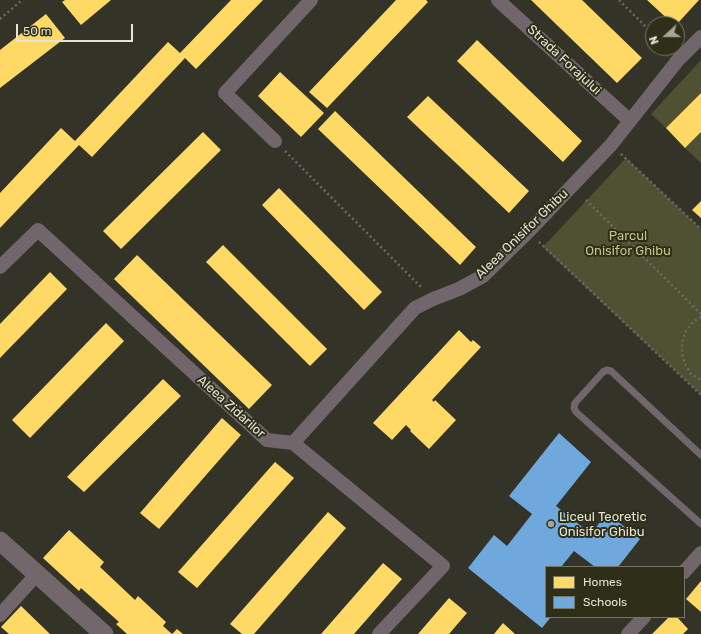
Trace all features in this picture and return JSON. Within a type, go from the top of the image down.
[{"type":"street","points":[[275,141],[225,93],[311,0]]},
{"type":"street","name":"Strada Forajului","points":[[498,0],[630,121]]},
{"type":"street","name":"Aleea Onisifor Ghibu","points":[[293,443],[415,308],[459,289],[483,276],[529,231],[611,145],[678,60],[701,37]]},
{"type":"street","name":"Aleea Zidarilor","points":[[0,267],[38,230],[267,440],[293,443]]},
{"type":"street","points":[[293,443],[442,566],[380,634]]},
{"type":"street","points":[[0,541],[104,634]]},
{"type":"street","points":[[685,571],[701,553]]},
{"type":"street","points":[[0,615],[37,574]]},
{"type":"street","points":[[628,634],[643,618]]},
{"type":"lane","points":[[701,455],[611,371],[607,370],[603,372],[575,403],[574,408],[576,412],[701,524]]},
{"type":"path","points":[[0,19],[22,0]]},
{"type":"path","points":[[619,0],[645,26]]},
{"type":"path","points":[[275,141],[433,299]]},
{"type":"path","points":[[611,145],[701,229]]},
{"type":"path","points":[[586,200],[701,314]]},
{"type":"path","points":[[529,231],[701,395]]},
{"type":"path","points":[[701,317],[693,322],[686,331],[682,342],[682,353],[685,364],[692,374],[701,380]]},
{"type":"green space","points":[[701,60],[701,93],[666,128],[651,114]]},
{"type":"green space","points":[[701,132],[701,163],[685,148]]},
{"type":"green space","name":"Parcul Onisifor Ghibu","points":[[626,158],[701,229],[701,395],[543,247]]},
{"type":"building: Homes","points":[[65,0],[111,0],[81,25],[62,2]]},
{"type":"building: Homes","points":[[231,0],[263,0],[196,69],[185,58],[92,157],[79,145],[0,228],[0,193],[61,128],[75,141],[168,42],[180,53]]},
{"type":"building: Homes","points":[[396,0],[426,0],[428,2],[327,108],[309,92]]},
{"type":"building: Homes","points":[[531,0],[582,0],[642,58],[617,83]]},
{"type":"building: Homes","points":[[647,0],[699,0],[684,16],[664,16]]},
{"type":"building: Homes","points":[[46,14],[65,38],[0,88],[0,50]]},
{"type":"building: Homes","points":[[477,40],[582,141],[563,162],[457,61]]},
{"type":"building: Homes","points":[[280,72],[324,113],[301,137],[258,96]]},
{"type":"building: Homes","points":[[701,93],[701,132],[685,148],[666,128]]},
{"type":"building: Homes","points":[[428,96],[529,191],[509,213],[407,117]]},
{"type":"building: Homes","points":[[335,111],[476,247],[460,265],[318,129]]},
{"type":"building: Homes","points":[[203,132],[221,150],[121,249],[103,231]]},
{"type":"building: Homes","points":[[279,188],[382,292],[364,310],[262,205]]},
{"type":"building: Homes","points":[[701,201],[701,218],[692,210]]},
{"type":"building: Homes","points":[[223,245],[327,349],[310,366],[206,262]]},
{"type":"building: Homes","points":[[137,255],[272,385],[249,409],[114,279]]},
{"type":"building: Homes","points":[[50,272],[67,289],[0,358],[0,324]]},
{"type":"building: Homes","points":[[106,323],[124,341],[30,438],[12,420]]},
{"type":"building: Homes","points":[[459,330],[471,342],[473,340],[481,347],[432,400],[434,402],[435,400],[456,420],[429,449],[410,431],[411,430],[406,425],[392,440],[373,423]]},
{"type":"building: Homes","points":[[163,379],[181,396],[84,492],[67,477]]},
{"type":"building: Homes","points":[[222,418],[241,435],[159,529],[140,513]]},
{"type":"building: Homes","points":[[275,462],[294,478],[197,588],[178,572]]},
{"type":"building: Homes","points":[[328,512],[346,528],[254,634],[242,634],[230,624]]},
{"type":"building: Homes","points":[[69,530],[104,562],[100,567],[135,600],[138,596],[166,622],[163,626],[172,634],[127,634],[116,624],[119,622],[81,588],[79,591],[43,558]]},
{"type":"building: Homes","points":[[383,563],[402,579],[354,634],[321,634]]},
{"type":"building: Homes","points":[[701,581],[701,612],[686,599]]},
{"type":"building: Homes","points":[[449,598],[467,613],[449,634],[418,634]]},
{"type":"building: Homes","points":[[21,606],[50,634],[9,634],[1,627]]},
{"type":"building: Homes","points":[[668,618],[678,618],[688,629],[683,634],[652,634]]},
{"type":"building: Homes","points":[[503,623],[515,634],[494,634]]},
{"type":"building: Homes","points":[[177,629],[183,634],[172,634]]},
{"type":"building: Schools","name":"Liceul Teoretic Onisifor Ghibu","points":[[559,433],[591,462],[556,506],[591,534],[607,513],[640,539],[619,566],[594,566],[574,551],[562,566],[545,566],[545,618],[550,618],[542,628],[468,568],[494,535],[507,546],[532,514],[509,496]]},
{"type":"place","name":"Liceul Teoretic Onisifor Ghibu","points":[[551,524]]}]
